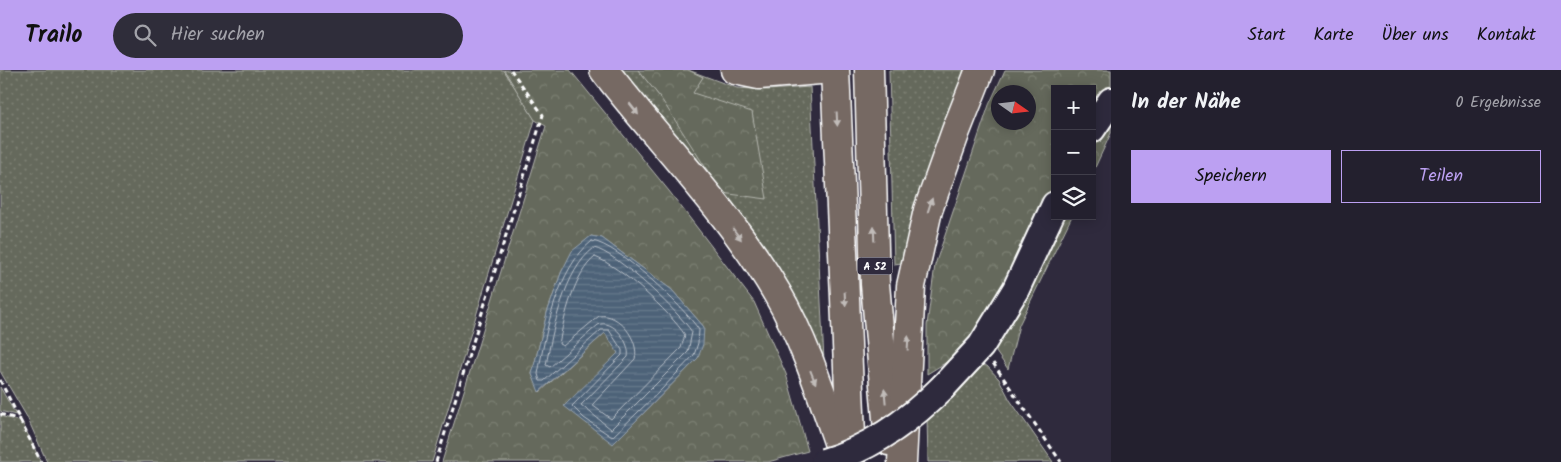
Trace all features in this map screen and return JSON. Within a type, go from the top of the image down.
[{"type":"highway","points":[[604,70],[740,237],[777,293],[800,344],[845,462]]},
{"type":"highway","points":[[735,70],[759,75],[820,70]]},
{"type":"highway","name":"A 52","points":[[835,70],[853,462]]},
{"type":"highway","name":"A 52","points":[[869,70],[875,284],[891,462]]},
{"type":"highway","points":[[902,462],[911,286],[928,210],[980,70]]},
{"type":"street","points":[[1096,124],[1111,101]]},
{"type":"street","points":[[824,462],[847,455],[892,430],[943,387],[981,346],[1016,289],[1051,214]]},
{"type":"path","points":[[436,462],[543,115],[511,70]]},
{"type":"path","points":[[981,346],[1061,462]]},
{"type":"path","points":[[0,380],[22,420],[41,462]]},
{"type":"path","points":[[0,414],[22,420]]},
{"type":"green space","points":[[0,70],[504,70],[535,120],[432,462],[47,462],[27,417],[0,371]]},
{"type":"green space","points":[[504,70],[570,70],[669,191],[754,302],[786,374],[808,451],[768,462],[442,462],[546,126],[535,120]],"holes":[[[591,236],[602,238],[672,290],[704,327],[698,358],[613,444],[618,353],[605,333],[540,392],[532,374],[547,313],[561,273],[572,252]]]},
{"type":"green space","points":[[619,70],[638,70],[660,97],[766,199],[752,113],[692,93],[703,77],[688,70],[737,88],[768,90],[810,87],[824,361],[797,301],[766,252]]},
{"type":"green space","points":[[638,70],[688,70],[703,77],[693,93],[752,112],[767,199],[722,193],[660,97]]},
{"type":"green space","points":[[889,70],[968,70],[947,117],[902,263],[894,264]]},
{"type":"green space","points":[[1005,70],[1111,70],[1111,86],[1096,107],[1096,85],[1051,85],[1051,194],[1019,261],[983,322],[950,360],[927,374],[927,325],[935,265],[991,101],[991,130],[1036,130],[1036,85],[998,85]]},
{"type":"green space","points":[[1111,114],[1111,133],[1096,165],[1096,138]]},
{"type":"green space","points":[[1057,220],[1070,220],[1019,325],[1008,369],[996,352],[995,343]]},
{"type":"green space","points":[[980,365],[987,366],[999,379],[1010,400],[1053,462],[928,462],[927,417]]},
{"type":"green space","points":[[0,387],[16,415],[0,411]]},
{"type":"green space","points":[[0,416],[22,422],[41,462],[0,462]]},
{"type":"water","points":[[591,236],[602,238],[672,290],[704,327],[703,344],[698,358],[613,444],[564,406],[618,353],[605,333],[539,392],[532,374],[547,313],[561,273],[572,251]]}]
